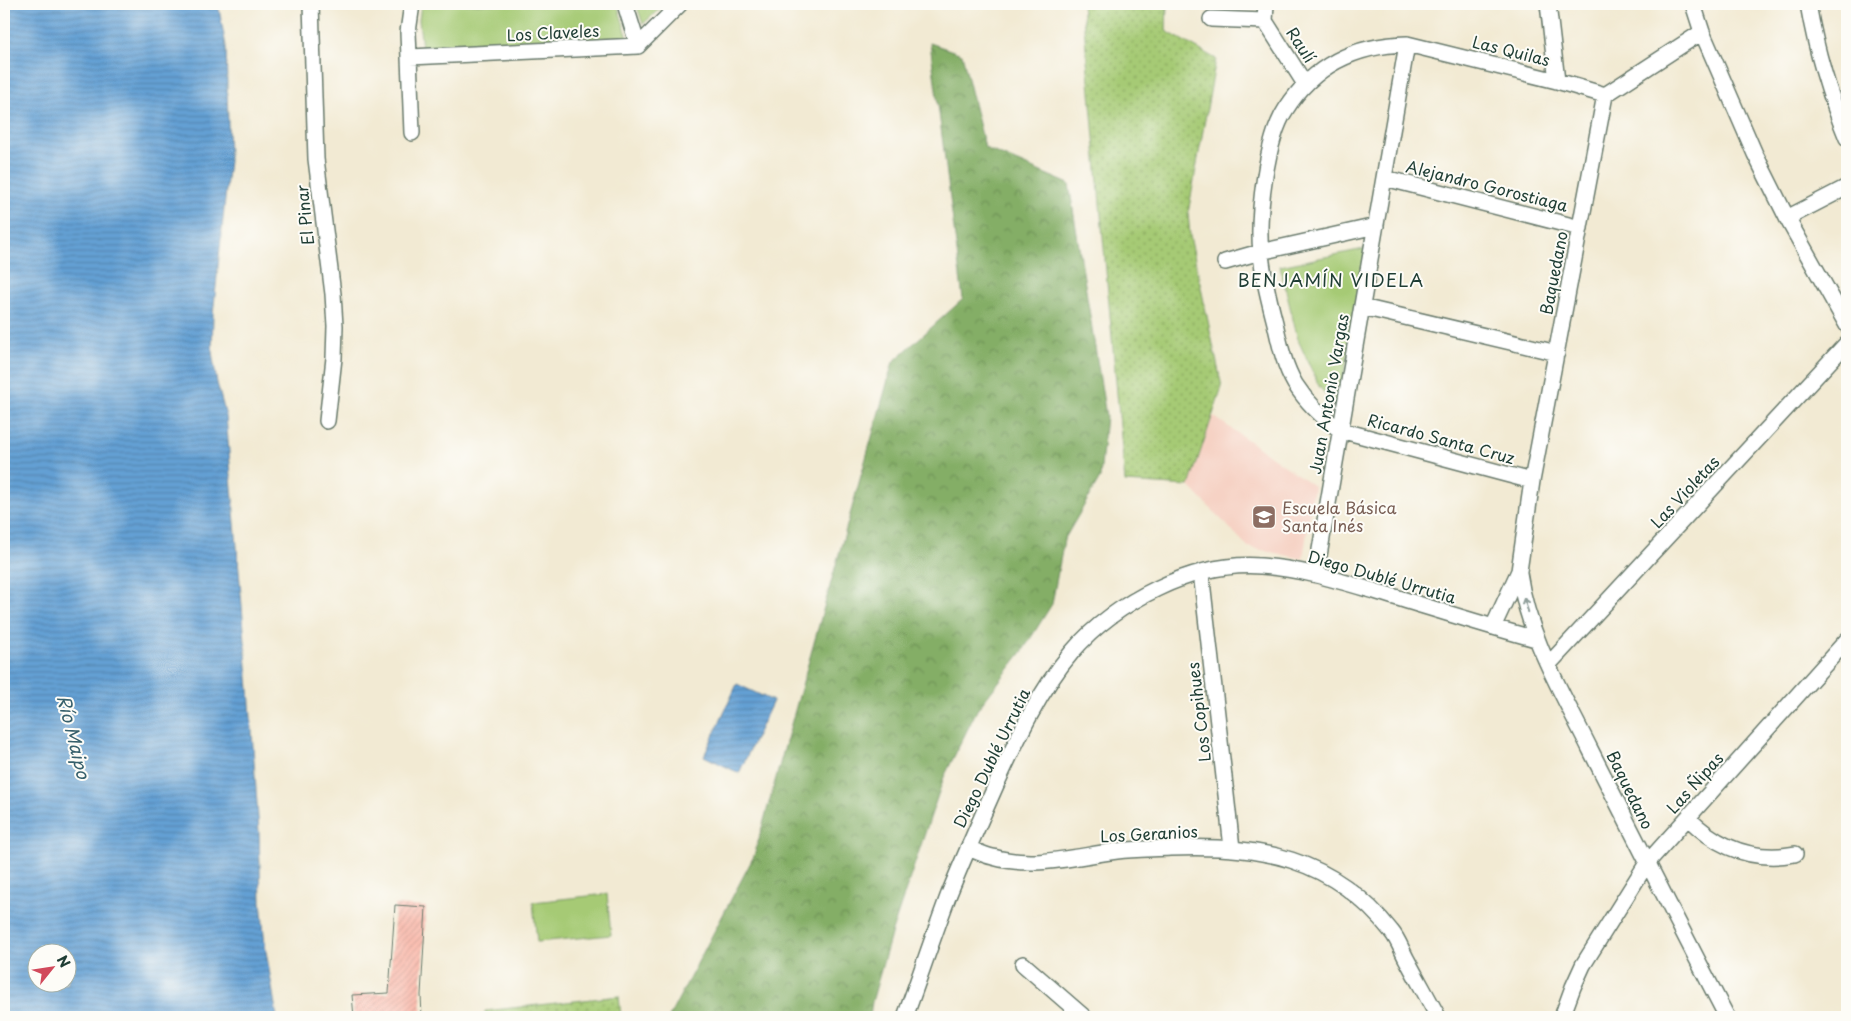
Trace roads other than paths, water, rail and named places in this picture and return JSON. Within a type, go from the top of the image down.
[{"type":"street","name":"El Pinar","points":[[311,4],[316,159],[333,294],[335,326],[334,366],[327,421]]},
{"type":"street","points":[[412,4],[408,32],[412,133]]},
{"type":"street","points":[[625,4],[638,46],[680,4]]},
{"type":"street","points":[[1265,21],[1266,4]]},
{"type":"street","points":[[1548,4],[1556,81]]},
{"type":"street","points":[[1694,4],[1702,32],[1755,154],[1787,218],[1847,325]]},
{"type":"street","points":[[1808,4],[1827,84],[1847,138]]},
{"type":"street","name":"Raulí","points":[[1211,19],[1265,21],[1305,84]]},
{"type":"street","points":[[1605,95],[1702,32]]},
{"type":"street","name":"Las Quilas","points":[[1340,430],[1303,396],[1288,369],[1282,354],[1268,298],[1260,252],[1262,203],[1271,141],[1285,110],[1305,84],[1326,66],[1357,52],[1373,47],[1407,44],[1605,95]]},
{"type":"street","name":"Juan Antonio Vargas","points":[[1316,573],[1407,44]]},
{"type":"street","name":"Los Claveles","points":[[410,57],[638,46]]},
{"type":"street","name":"Baquedano","points":[[1605,95],[1532,482],[1519,571],[1522,595],[1536,639],[1647,863],[1727,1017]]},
{"type":"street","name":"Alejandro Gorostiaga","points":[[1385,178],[1580,228]]},
{"type":"street","points":[[1787,218],[1847,187]]},
{"type":"street","points":[[1225,262],[1260,252],[1376,226]]},
{"type":"street","points":[[1362,307],[1556,353]]},
{"type":"street","name":"Las Violetas","points":[[1549,664],[1847,343]]},
{"type":"street","name":"Ricardo Santa Cruz","points":[[1340,430],[1532,482]]},
{"type":"street","name":"Diego Dublé Urrutia","points":[[968,848],[1014,746],[1046,689],[1074,650],[1102,623],[1128,604],[1169,583],[1201,572],[1236,567],[1259,566],[1316,573],[1493,628],[1536,639]]},
{"type":"street","name":"Baquedano","points":[[1493,628],[1519,571]]},
{"type":"street","name":"Los Copihues","points":[[1201,572],[1232,848]]},
{"type":"street","name":"Las Ñipas","points":[[1562,1017],[1583,965],[1647,863],[1847,640]]},
{"type":"street","points":[[1688,818],[1712,838],[1736,850],[1771,857],[1794,854]]},
{"type":"street","points":[[905,1017],[949,894],[968,848]]},
{"type":"street","name":"Los Geranios","points":[[968,848],[993,857],[1019,862],[1045,862],[1119,850],[1184,848],[1232,848],[1276,855],[1297,862],[1318,871],[1353,892],[1367,904],[1392,932],[1438,1017]]},
{"type":"street","points":[[1023,964],[1084,1017]]},
{"type":"water","name":"Río Maipo","points":[[4,4],[218,4],[226,46],[229,161],[213,315],[212,352],[217,383],[226,416],[249,689],[259,832],[261,901],[265,945],[277,1017],[4,1017]]},
{"type":"water","points":[[737,684],[773,701],[739,773],[704,756]]},
{"type":"place","name":"Escuela Básica Santa Inés","points":[[1264,517]]},
{"type":"district","name":"BENJAMÍN VIDELA","points":[[1331,281]]}]
